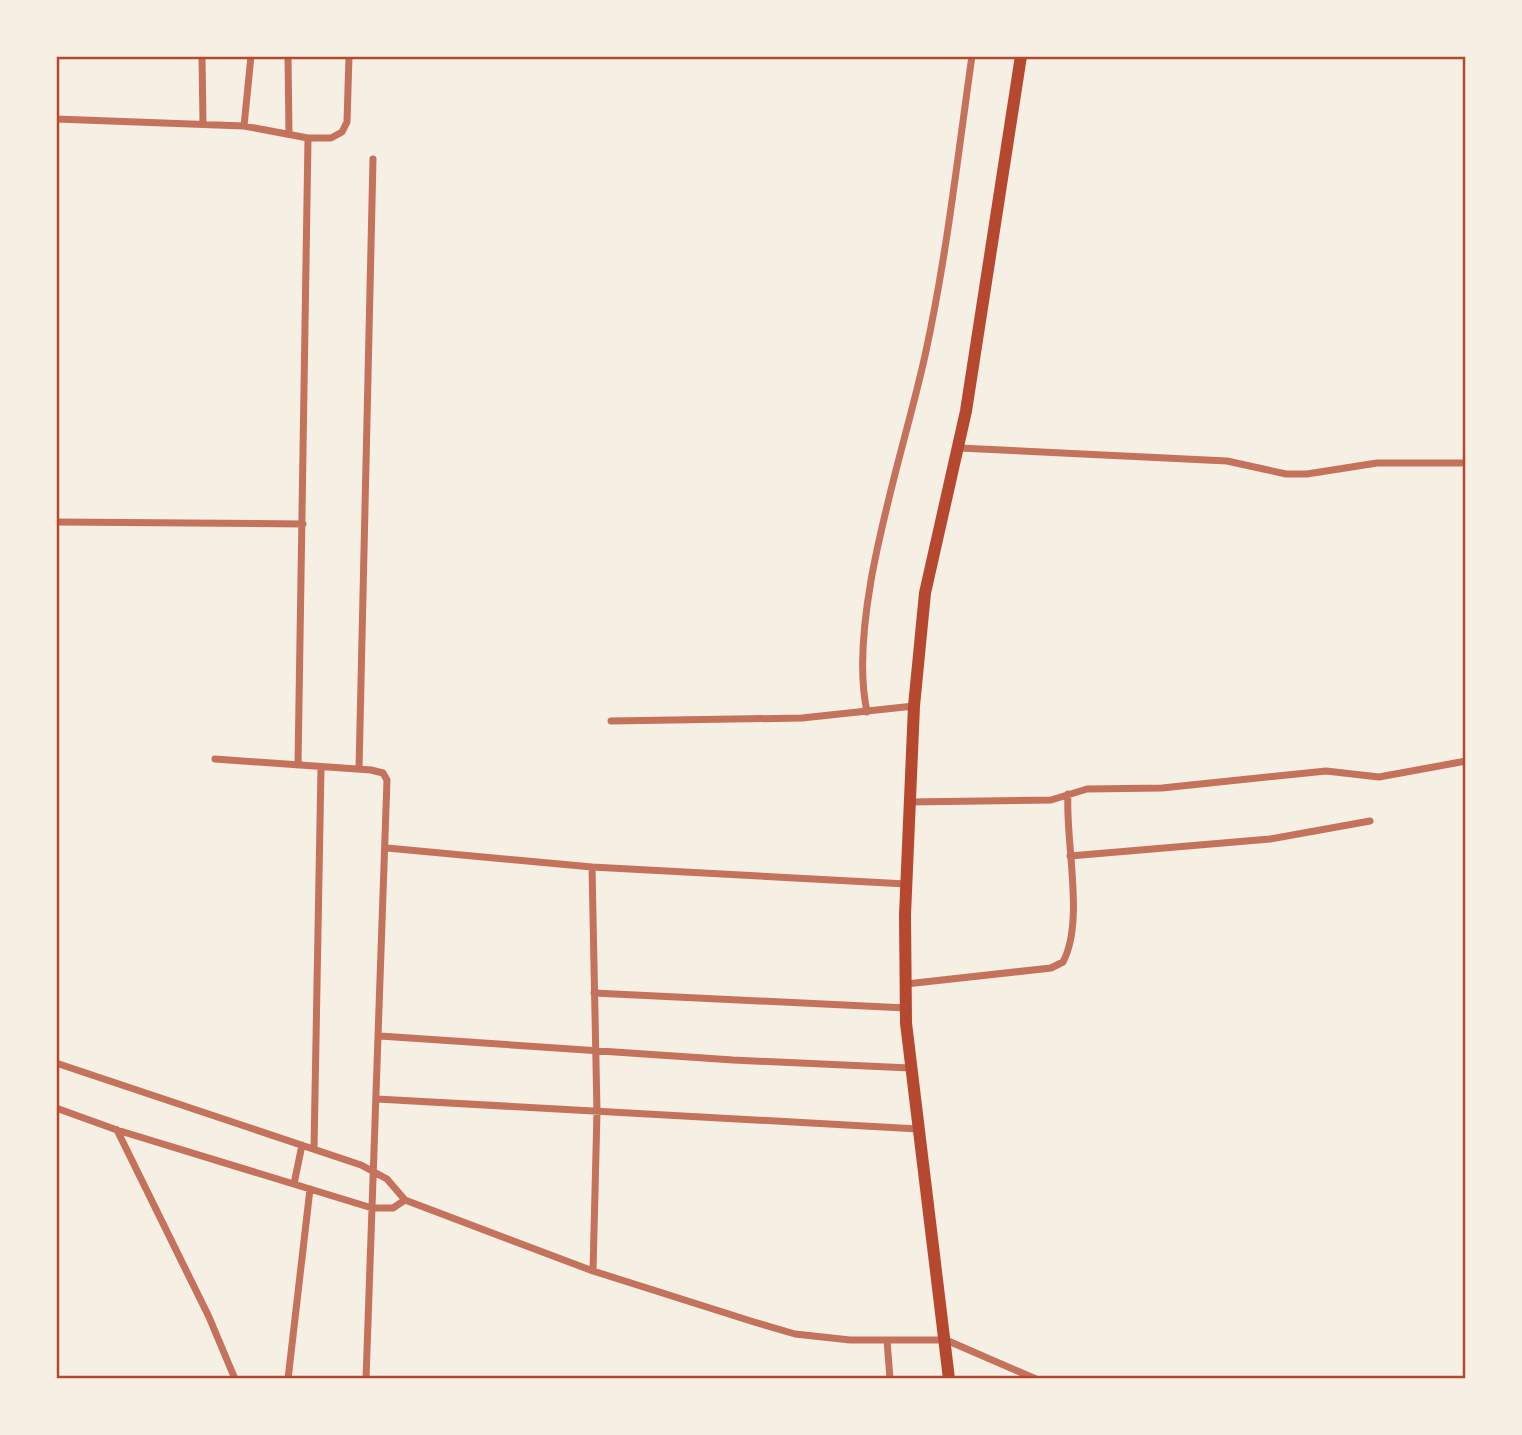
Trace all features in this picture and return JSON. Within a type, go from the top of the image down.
[{"type":"main road","points":[[949,1379],[910,1068],[906,1008],[908,707],[927,580],[959,449],[1021,56]]},
{"type":"street","points":[[202,56],[203,124]]},
{"type":"street","points":[[244,126],[251,56]]},
{"type":"street","points":[[288,56],[289,134]]},
{"type":"street","points":[[56,119],[244,126],[307,138],[331,138],[342,132],[347,122],[349,56]]},
{"type":"street","points":[[867,712],[862,675],[872,585],[937,297],[972,56]]},
{"type":"street","points":[[298,765],[307,138]]},
{"type":"street","points":[[359,769],[373,159]]},
{"type":"street","points":[[959,449],[1227,461],[1296,474],[1377,463],[1466,463]]},
{"type":"street","points":[[56,523],[303,524]]},
{"type":"street","points":[[611,722],[802,718],[908,707]]},
{"type":"street","points":[[215,759],[359,769],[383,773],[387,780],[387,848],[366,1379]]},
{"type":"street","points":[[909,802],[1051,800],[1087,789],[1162,788],[1326,771],[1379,777],[1466,761]]},
{"type":"street","points":[[314,1149],[321,766]]},
{"type":"street","points":[[905,984],[1051,968],[1063,962],[1069,948],[1072,902],[1068,794]]},
{"type":"street","points":[[1070,856],[1245,842],[1370,821]]},
{"type":"street","points":[[387,848],[592,867],[906,884]]},
{"type":"street","points":[[592,867],[597,1112],[593,1271]]},
{"type":"street","points":[[594,993],[906,1008]]},
{"type":"street","points":[[380,1035],[910,1068]]},
{"type":"street","points":[[56,1063],[361,1165],[387,1179],[405,1200],[593,1271],[795,1334],[850,1340],[946,1340],[1036,1379]]},
{"type":"street","points":[[377,1099],[918,1129]]},
{"type":"street","points":[[56,1108],[117,1130],[372,1208],[393,1208],[405,1200]]},
{"type":"street","points":[[117,1130],[209,1317],[235,1379]]},
{"type":"street","points":[[294,1184],[303,1145]]},
{"type":"street","points":[[288,1379],[310,1189]]},
{"type":"street","points":[[887,1340],[890,1379]]}]
